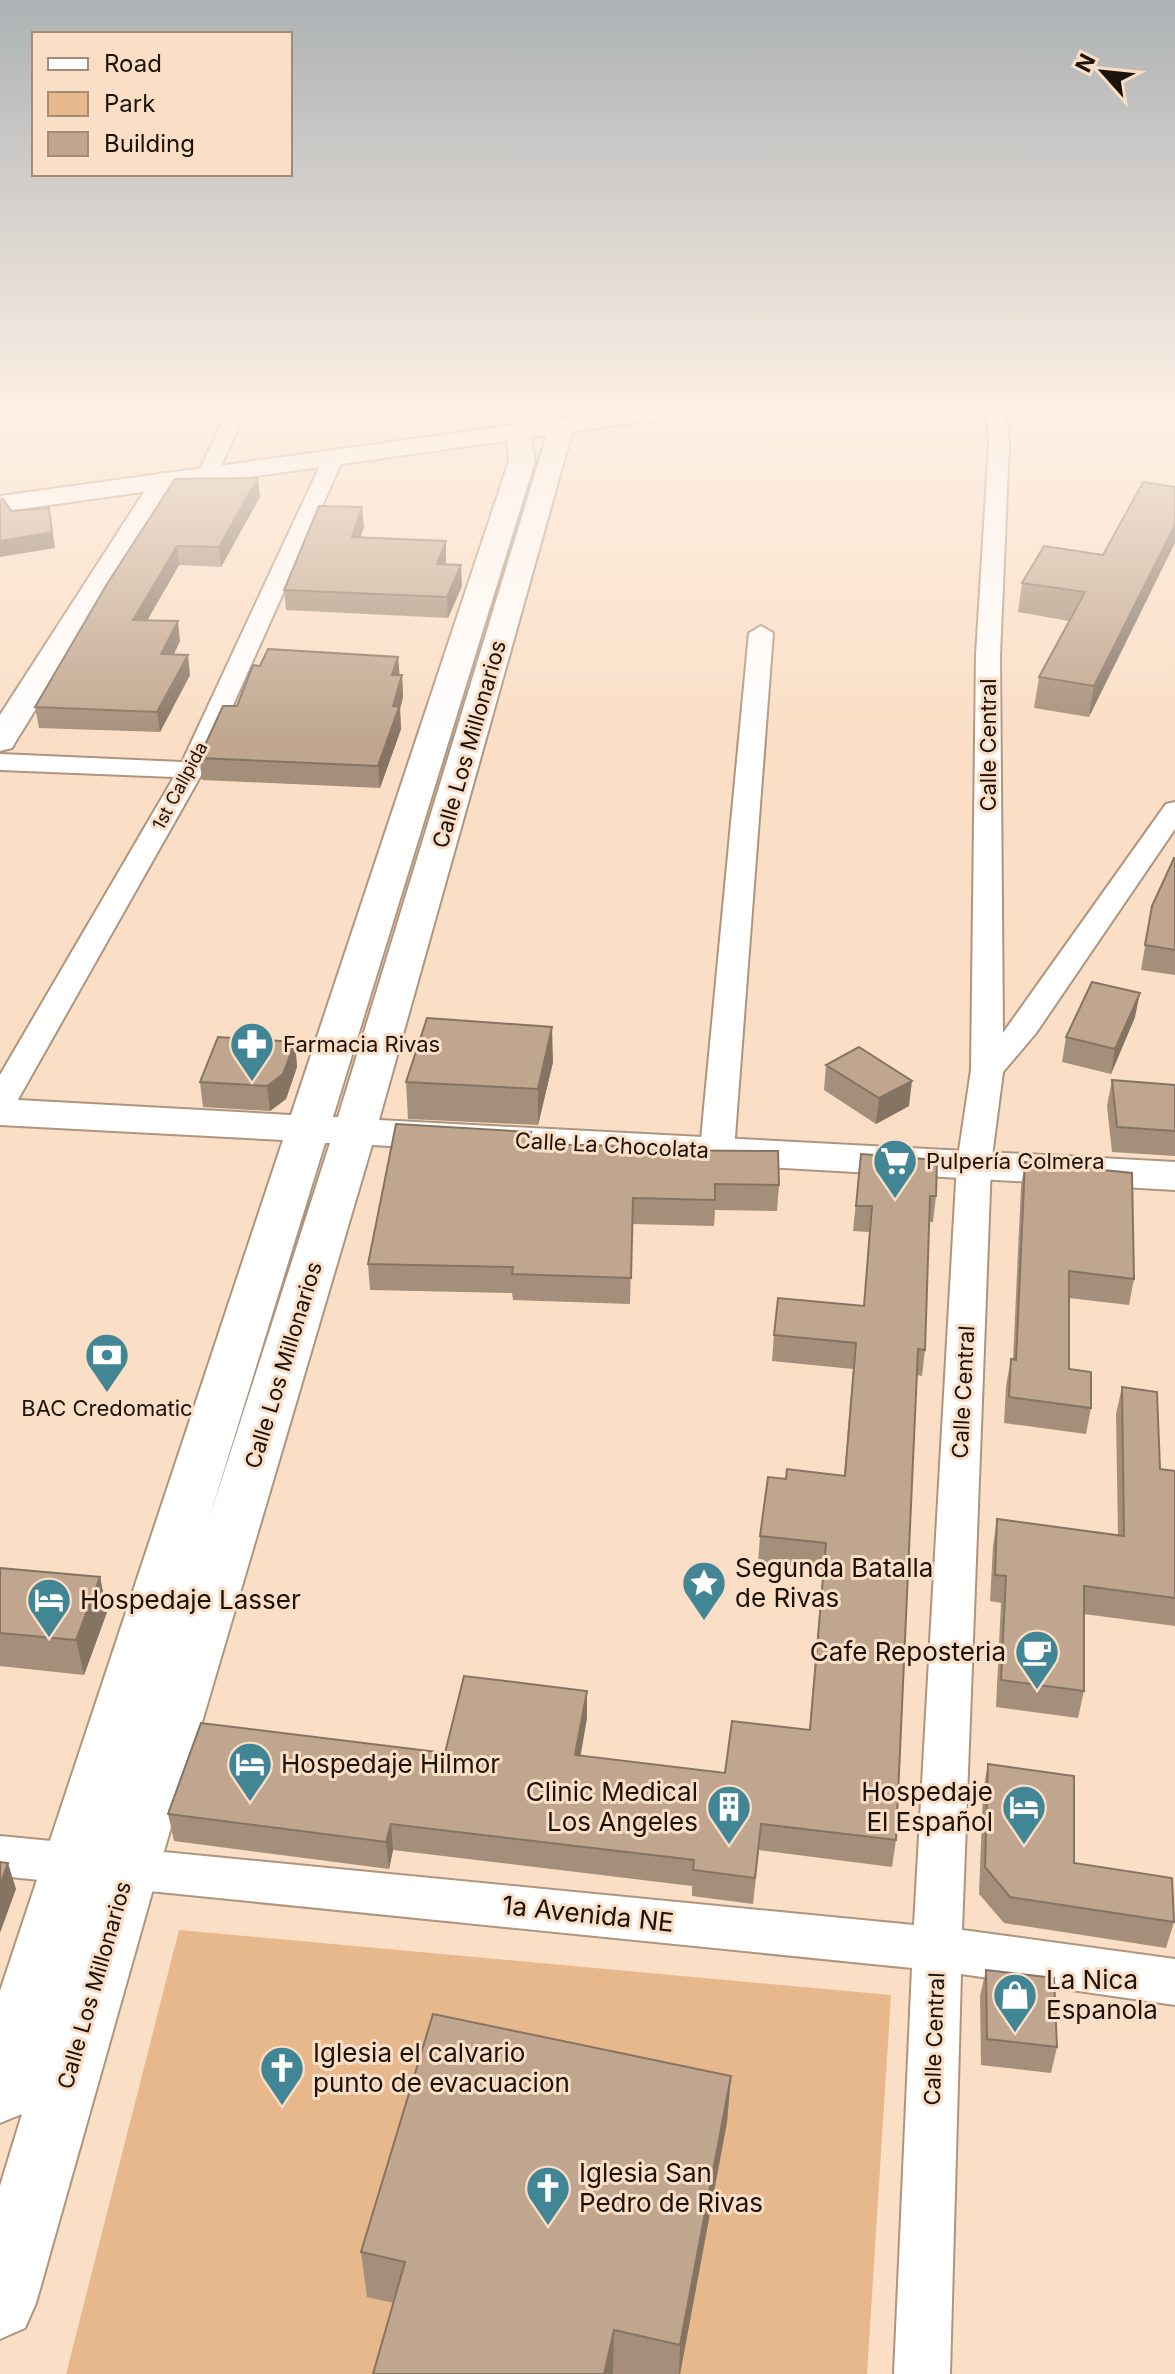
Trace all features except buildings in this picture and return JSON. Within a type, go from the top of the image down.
[{"type":"main road","points":[[0,741],[138,522]]},
{"type":"main road","name":"Calle Los Millonarios","points":[[0,2303],[100,1865],[309,1129],[380,895],[502,522]]},
{"type":"main road","name":"Calle Los Millonarios","points":[[0,2091],[100,1865],[355,1131],[515,522]]},
{"type":"main road","name":"Calle La Chocolata","points":[[0,1112],[1175,1176]]},
{"type":"street","name":"1st Callpida","points":[[0,1103],[191,770],[304,522]]},
{"type":"street","name":"Calle Central","points":[[922,2374],[937,1949],[974,1164],[987,1070],[988,655],[995,522]]},
{"type":"street","points":[[717,1150],[761,633]]},
{"type":"street","points":[[0,762],[191,770]]},
{"type":"street","points":[[987,1070],[1025,1026],[1175,810]]},
{"type":"street","name":"1a Avenida NE","points":[[0,1856],[937,1949],[1175,1982]]},
{"type":"green space","points":[[179,1930],[891,1995],[867,2374],[680,2374],[410,2307],[392,2374],[66,2374]]},
{"type":"place","name":"Farmacia Rivas","points":[[252,1083]]},
{"type":"place","name":"Pulpería Colmera","points":[[895,1200]]},
{"type":"place","name":"BAC Credomatic","points":[[107,1394]]},
{"type":"place","name":"Segunda Batalla de Rivas","points":[[704,1622]]},
{"type":"place","name":"Hospedaje Lasser","points":[[49,1639]]},
{"type":"place","name":"Cafe Reposteria","points":[[1037,1691]]},
{"type":"place","name":"Hospedaje Hilmor","points":[[250,1803]]},
{"type":"place","name":"Clinic Medical Los Angeles","points":[[729,1846]]},
{"type":"place","name":"Hospedaje El Español","points":[[1024,1846]]},
{"type":"place","name":"La Nica Espanola","points":[[1015,2034]]},
{"type":"place","name":"Iglesia el calvario punto de evacuacion","points":[[282,2107]]},
{"type":"place","name":"Iglesia San Pedro de Rivas","points":[[548,2227]]}]
